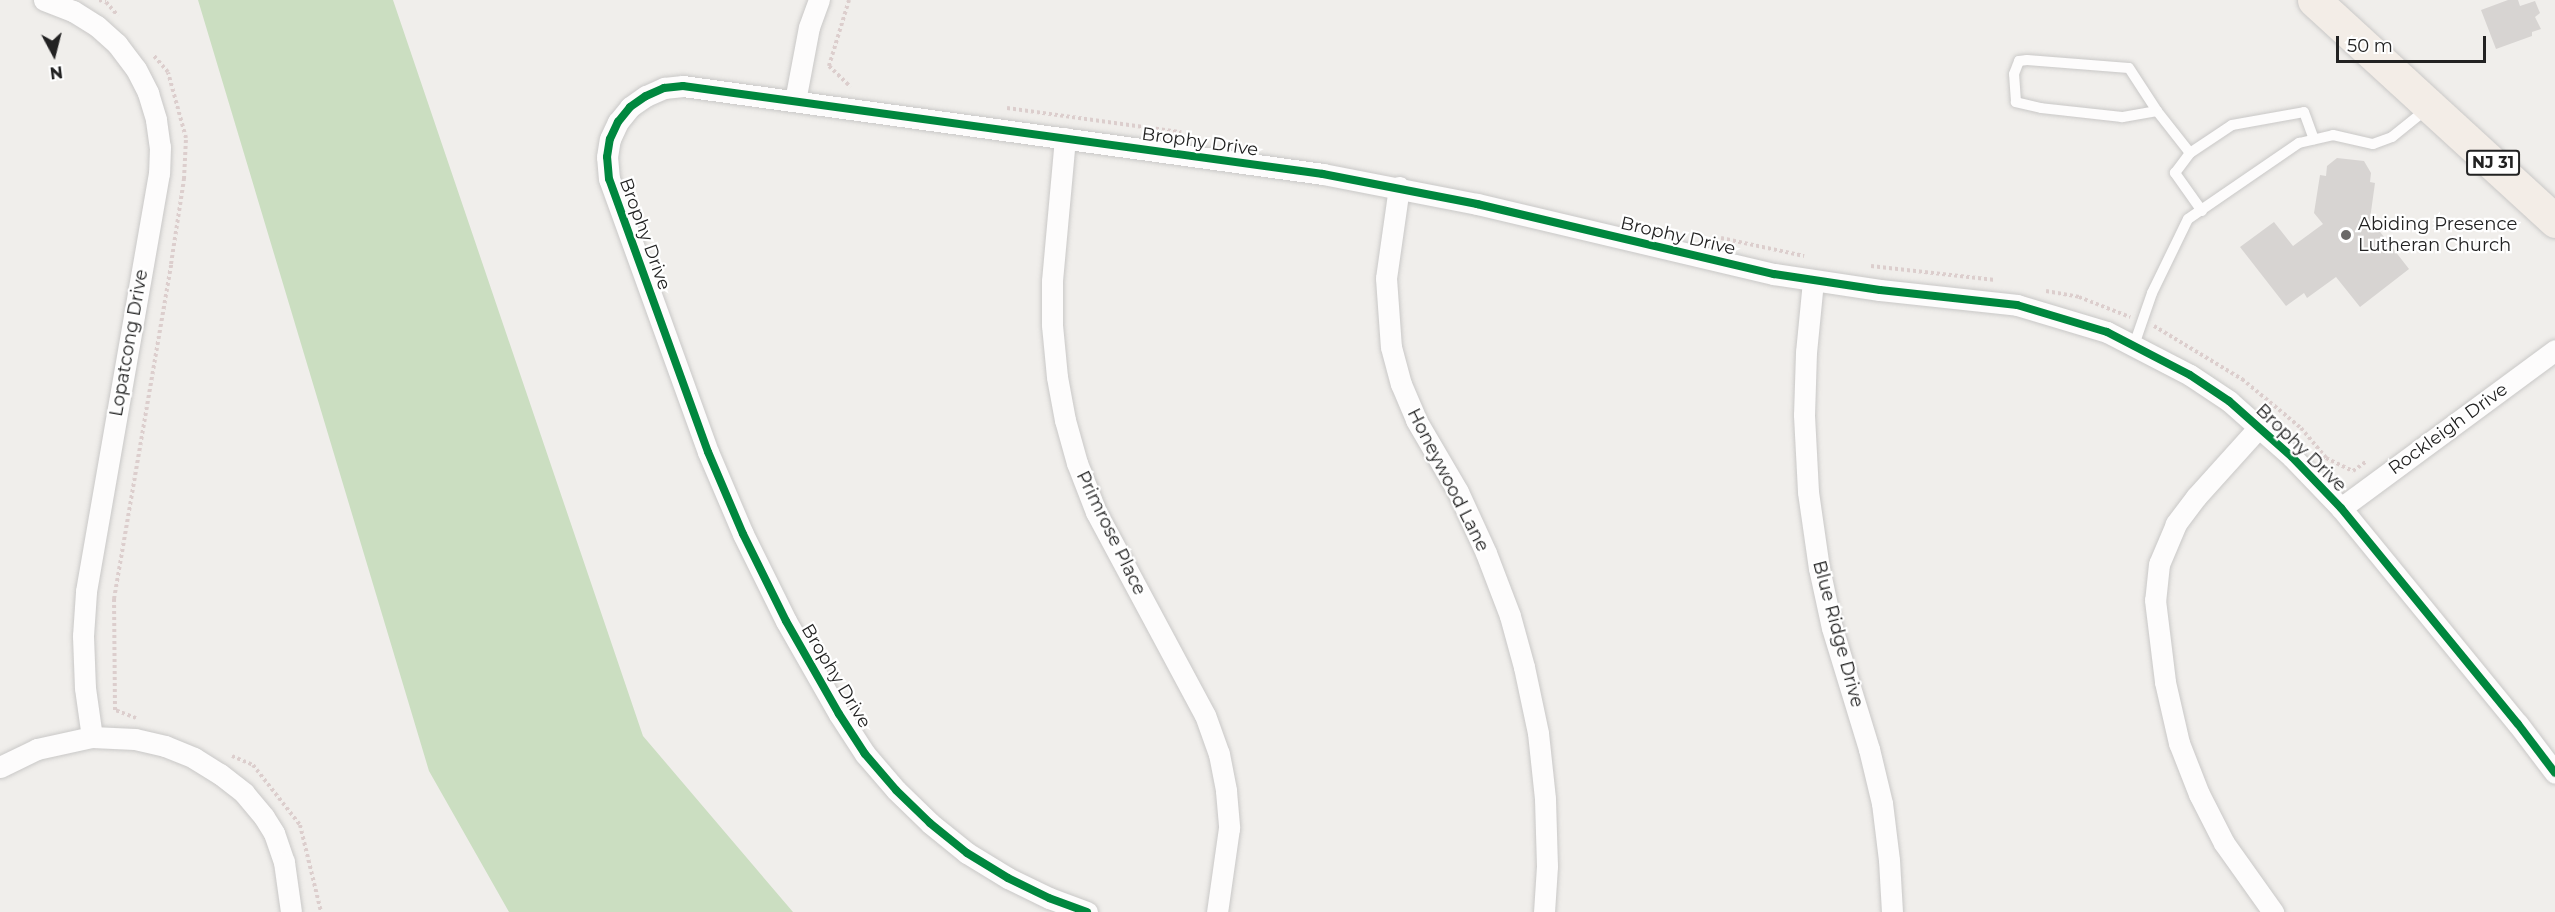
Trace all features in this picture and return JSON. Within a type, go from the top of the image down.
[{"type":"main road","name":"NJ 31","points":[[2314,0],[2555,220]]},
{"type":"street","name":"Lopatcong Drive","points":[[44,0],[73,11],[97,26],[117,44],[136,69],[148,93],[156,120],[160,147],[159,173],[86,592],[83,636],[92,737]]},
{"type":"street","points":[[795,101],[809,27],[819,0]]},
{"type":"street","name":"Brophy Drive","points":[[1087,912],[1047,905],[977,859],[930,823],[896,790],[865,754],[839,714],[786,621],[712,463],[609,179],[607,158],[610,139],[618,122],[630,107],[646,96],[664,88],[683,86],[1065,138],[1399,187],[1813,281],[2017,305],[2063,317],[2134,345],[2190,375],[2260,426],[2341,508],[2518,724],[2555,773]]},
{"type":"street","name":"Primrose Place","points":[[1065,138],[1052,281],[1052,325],[1057,377],[1065,420],[1077,463],[1096,512],[1205,715],[1219,754],[1226,791],[1229,828],[1217,912]]},
{"type":"street","name":"Honeywood Lane","points":[[1399,187],[1386,278],[1391,346],[1401,384],[1416,420],[1458,492],[1486,553],[1510,616],[1524,667],[1538,733],[1545,799],[1544,912]]},
{"type":"street","name":"Blue Ridge Drive","points":[[1813,281],[1806,352],[1804,415],[1808,492],[1819,568],[1832,628],[1869,748],[1882,804],[1889,860],[1892,912]]},
{"type":"street","name":"Rockleigh Drive","points":[[2341,508],[2555,351]]},
{"type":"street","points":[[2260,426],[2196,496],[2176,524],[2159,564],[2155,600],[2165,682],[2179,743],[2199,794],[2224,843],[2273,912]]},
{"type":"street","points":[[0,767],[37,749],[92,737],[135,739],[165,746],[194,758],[220,774],[244,794],[274,833],[284,862],[291,912]]},
{"type":"lane","points":[[2157,111],[2122,117],[2041,108],[2016,102],[2014,74],[2019,61],[2027,60],[2129,68],[2157,111],[2190,153]]},
{"type":"lane","points":[[2134,345],[2152,293],[2188,219],[2299,143],[2333,135],[2373,144],[2392,137],[2431,106]]},
{"type":"lane","points":[[2202,211],[2175,173],[2190,153],[2232,125],[2304,112],[2314,139]]},
{"type":"path","points":[[99,0],[106,2],[122,20]]},
{"type":"path","points":[[144,720],[115,710],[114,598],[173,253],[184,179],[186,138],[168,72],[145,46]]},
{"type":"path","points":[[231,756],[253,765],[300,825],[321,912]]},
{"type":"green space","points":[[198,0],[393,0],[643,736],[793,912],[509,912],[429,771]]},
{"type":"building","points":[[2508,0],[2518,0],[2520,6],[2535,1],[2540,13],[2535,17],[2541,29],[2532,32],[2532,36],[2496,49],[2481,10]]},
{"type":"building","name":"Abiding Presence Lutheran Church","points":[[2337,158],[2364,161],[2371,173],[2370,182],[2375,183],[2370,219],[2409,269],[2360,307],[2336,277],[2307,298],[2304,293],[2286,306],[2240,247],[2274,222],[2293,246],[2323,224],[2314,213],[2320,175],[2326,176],[2327,166]]},
{"type":"cycle path","points":[[1087,912],[1049,898],[1008,878],[967,853],[930,823],[896,790],[865,754],[839,714],[786,621],[743,534],[708,452],[609,179],[607,157],[610,139],[618,122],[630,107],[646,96],[664,88],[683,86],[1323,174],[1477,204],[1774,274],[1880,290],[2017,305],[2107,332],[2190,375],[2229,401],[2292,457],[2341,508],[2518,724],[2555,773]]},
{"type":"place","name":"Abiding Presence Lutheran Church","points":[[2346,235]]}]
